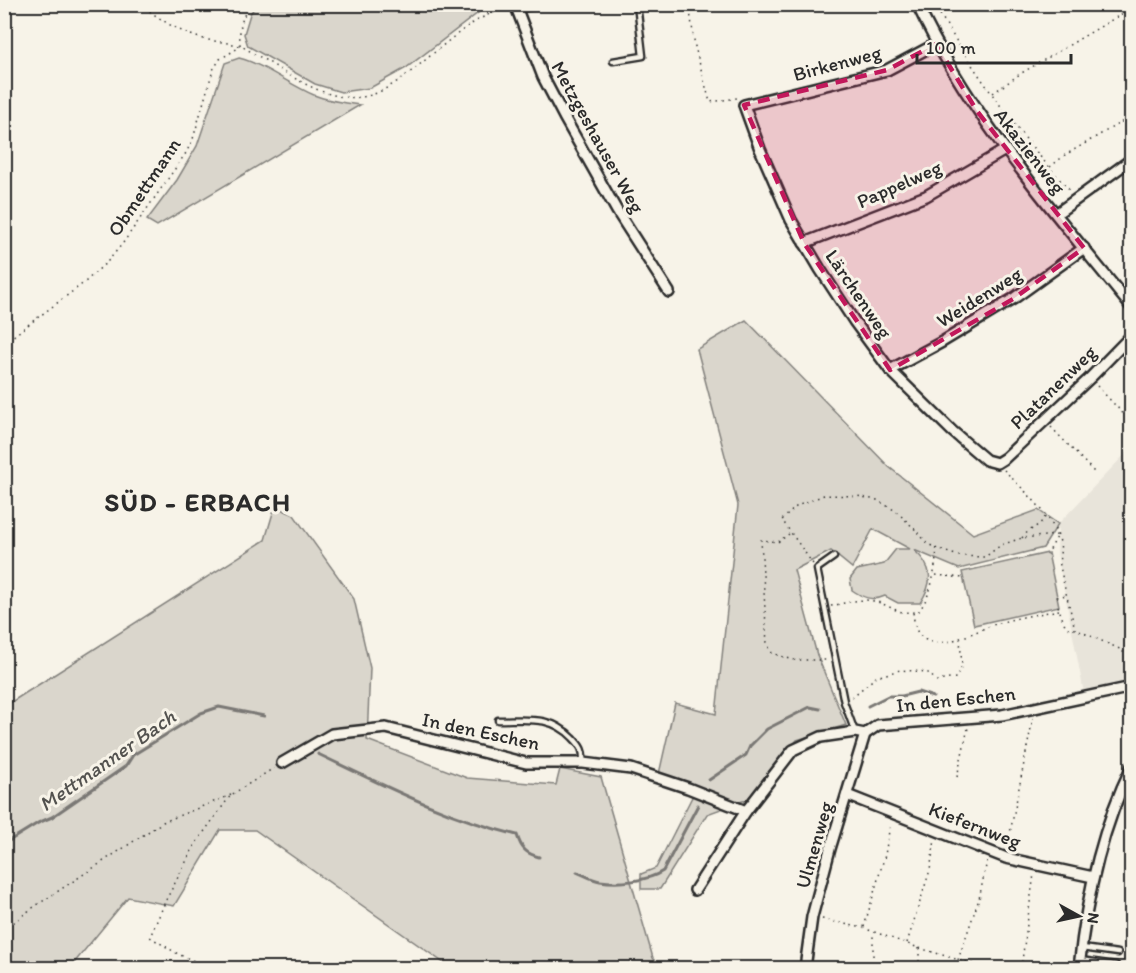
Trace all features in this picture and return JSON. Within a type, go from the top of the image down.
[{"type":"street","points":[[516,7],[532,4]]},
{"type":"street","name":"Akazienweg","points":[[917,4],[936,44],[976,111],[1131,308]]},
{"type":"street","name":"Metzgeshauser Weg","points":[[516,7],[543,77],[564,117],[617,211],[669,292]]},
{"type":"street","name":"Birkenweg","points":[[744,105],[887,70],[936,44]]},
{"type":"street","name":"Lärchenweg","points":[[744,105],[760,149],[791,220],[854,321],[890,370],[952,431],[987,460],[997,463]]},
{"type":"street","name":"Pappelweg","points":[[804,243],[926,196],[1005,150]]},
{"type":"street","points":[[1056,214],[1131,159]]},
{"type":"street","name":"Weidenweg","points":[[890,370],[1013,299],[1084,248]]},
{"type":"street","name":"Platanenweg","points":[[997,463],[1090,378],[1131,335]]},
{"type":"street","name":"In den Eschen","points":[[865,735],[878,725],[970,719],[1035,708],[1131,687]]},
{"type":"street","name":"In den Eschen","points":[[282,763],[333,734],[386,728],[526,763],[583,763],[631,769],[746,811]]},
{"type":"street","points":[[695,890],[746,811],[793,750],[821,737],[855,732],[865,735]]},
{"type":"street","name":"Ulmenweg","points":[[805,969],[812,917],[865,735]]},
{"type":"street","points":[[1080,964],[1093,877],[1107,824],[1131,766]]},
{"type":"street","name":"Kiefernweg","points":[[847,795],[1006,858],[1093,877]]},
{"type":"lane","points":[[613,61],[643,56],[637,4]]},
{"type":"lane","points":[[834,557],[817,569],[834,661],[844,702],[855,732]]},
{"type":"lane","points":[[498,720],[542,720],[553,723],[573,737],[583,749],[583,763]]},
{"type":"lane","points":[[1082,948],[1118,953]]},
{"type":"lane","points":[[1080,964],[1116,965]]},
{"type":"path","points":[[140,4],[180,31],[240,46],[311,87],[339,97],[360,98],[381,92],[483,17],[497,10],[516,7]]},
{"type":"path","points":[[240,46],[241,19],[250,4]]},
{"type":"path","points":[[688,4],[695,47],[710,102],[736,97],[744,105]]},
{"type":"path","points":[[934,4],[953,37],[1026,141],[1077,198]]},
{"type":"path","points":[[938,11],[951,4]]},
{"type":"path","points":[[992,93],[1131,8]]},
{"type":"path","name":"Obmettmann","points":[[4,343],[85,282],[123,243],[186,153],[193,139],[213,70],[220,60],[240,46]]},
{"type":"path","points":[[1049,167],[1131,116]]},
{"type":"path","points":[[1090,378],[1131,423]]},
{"type":"path","points":[[1045,420],[1094,472]]},
{"type":"path","points":[[997,463],[1046,514],[1058,535],[1062,554],[1059,561],[1075,629]]},
{"type":"path","points":[[817,569],[782,520],[797,506],[824,495],[857,496],[877,500],[896,510],[925,542],[937,549],[959,556],[985,556],[1001,545],[1022,538],[1058,535]]},
{"type":"path","points":[[1022,538],[1027,530],[1038,525],[1046,514]]},
{"type":"path","points":[[790,533],[778,542],[761,540],[767,644],[771,653],[793,660],[834,661]]},
{"type":"path","points":[[1048,553],[1058,535]]},
{"type":"path","points":[[825,607],[860,599],[906,614],[919,611],[929,597],[935,574],[937,549]]},
{"type":"path","points":[[935,574],[963,578]]},
{"type":"path","points":[[1058,597],[1068,595]]},
{"type":"path","points":[[1058,606],[1064,623],[1069,629],[1075,629],[1122,650],[1131,668]]},
{"type":"path","points":[[913,613],[916,630],[923,639],[940,642],[960,639],[997,623],[1059,610]]},
{"type":"path","points":[[844,702],[876,678],[900,670],[927,672],[937,681],[956,678],[962,667],[960,639]]},
{"type":"path","points":[[1006,858],[1035,708]]},
{"type":"path","points":[[957,777],[970,719]]},
{"type":"path","points":[[4,930],[31,909],[163,822],[231,795],[282,763]]},
{"type":"path","points":[[210,969],[178,954],[150,937],[166,900],[196,843],[231,795]]},
{"type":"path","points":[[863,928],[885,855],[892,812]]},
{"type":"path","points":[[907,943],[930,870],[937,831]]},
{"type":"path","points":[[957,961],[979,899],[989,851]]},
{"type":"path","points":[[1021,969],[1036,866]]},
{"type":"path","points":[[812,917],[863,928],[986,969]]},
{"type":"path","points":[[873,932],[873,969]]},
{"type":"path","points":[[919,948],[919,969]]},
{"type":"highlighted area","points":[[936,44],[977,111],[1084,248],[1013,299],[890,370],[804,243],[744,105],[887,70]]},
{"type":"shaded area","points":[[256,5],[500,5],[482,10],[406,68],[370,88],[341,92],[315,84],[248,46],[244,34],[250,14]]},
{"type":"shaded area","points":[[239,58],[258,65],[314,95],[360,105],[157,226],[147,220],[177,180],[197,146],[225,63]]},
{"type":"shaded area","points":[[746,320],[889,467],[973,534],[1038,510],[1058,524],[1043,548],[959,569],[914,550],[925,562],[929,575],[928,588],[920,603],[898,603],[885,596],[876,599],[867,598],[852,590],[850,579],[857,570],[884,564],[896,549],[910,549],[873,529],[852,568],[831,551],[794,570],[817,655],[846,725],[797,740],[748,799],[707,814],[660,889],[641,889],[641,874],[656,868],[697,787],[659,774],[675,703],[716,714],[738,505],[697,349]]},
{"type":"shaded area","points":[[1131,448],[1131,683],[1084,693],[1057,553],[1058,524]]},
{"type":"shaded area","points":[[275,506],[294,515],[354,599],[370,668],[367,740],[467,778],[556,785],[560,769],[601,777],[653,958],[664,968],[451,968],[255,830],[220,830],[174,906],[128,897],[70,968],[5,968],[5,706],[265,540]]},
{"type":"shaded area","points":[[1048,553],[1059,606],[974,625],[962,572]]},
{"type":"waterway","name":"Mettmanner Bach","points":[[868,706],[888,696],[902,696],[918,692],[933,697]]},
{"type":"waterway","name":"Mettmanner Bach","points":[[4,844],[52,817],[126,766],[133,755],[201,713],[219,707],[264,716]]},
{"type":"waterway","name":"Mettmanner Bach","points":[[709,780],[746,755],[750,746],[767,729],[810,707],[820,709]]},
{"type":"waterway","name":"Mettmanner Bach","points":[[318,754],[440,810],[517,835],[525,850],[539,857]]},
{"type":"waterway","name":"Mettmanner Bach","points":[[577,872],[597,880],[616,882],[633,881],[663,871],[698,805]]},
{"type":"district","name":"SÜD - ERBACH","points":[[198,502]]}]
